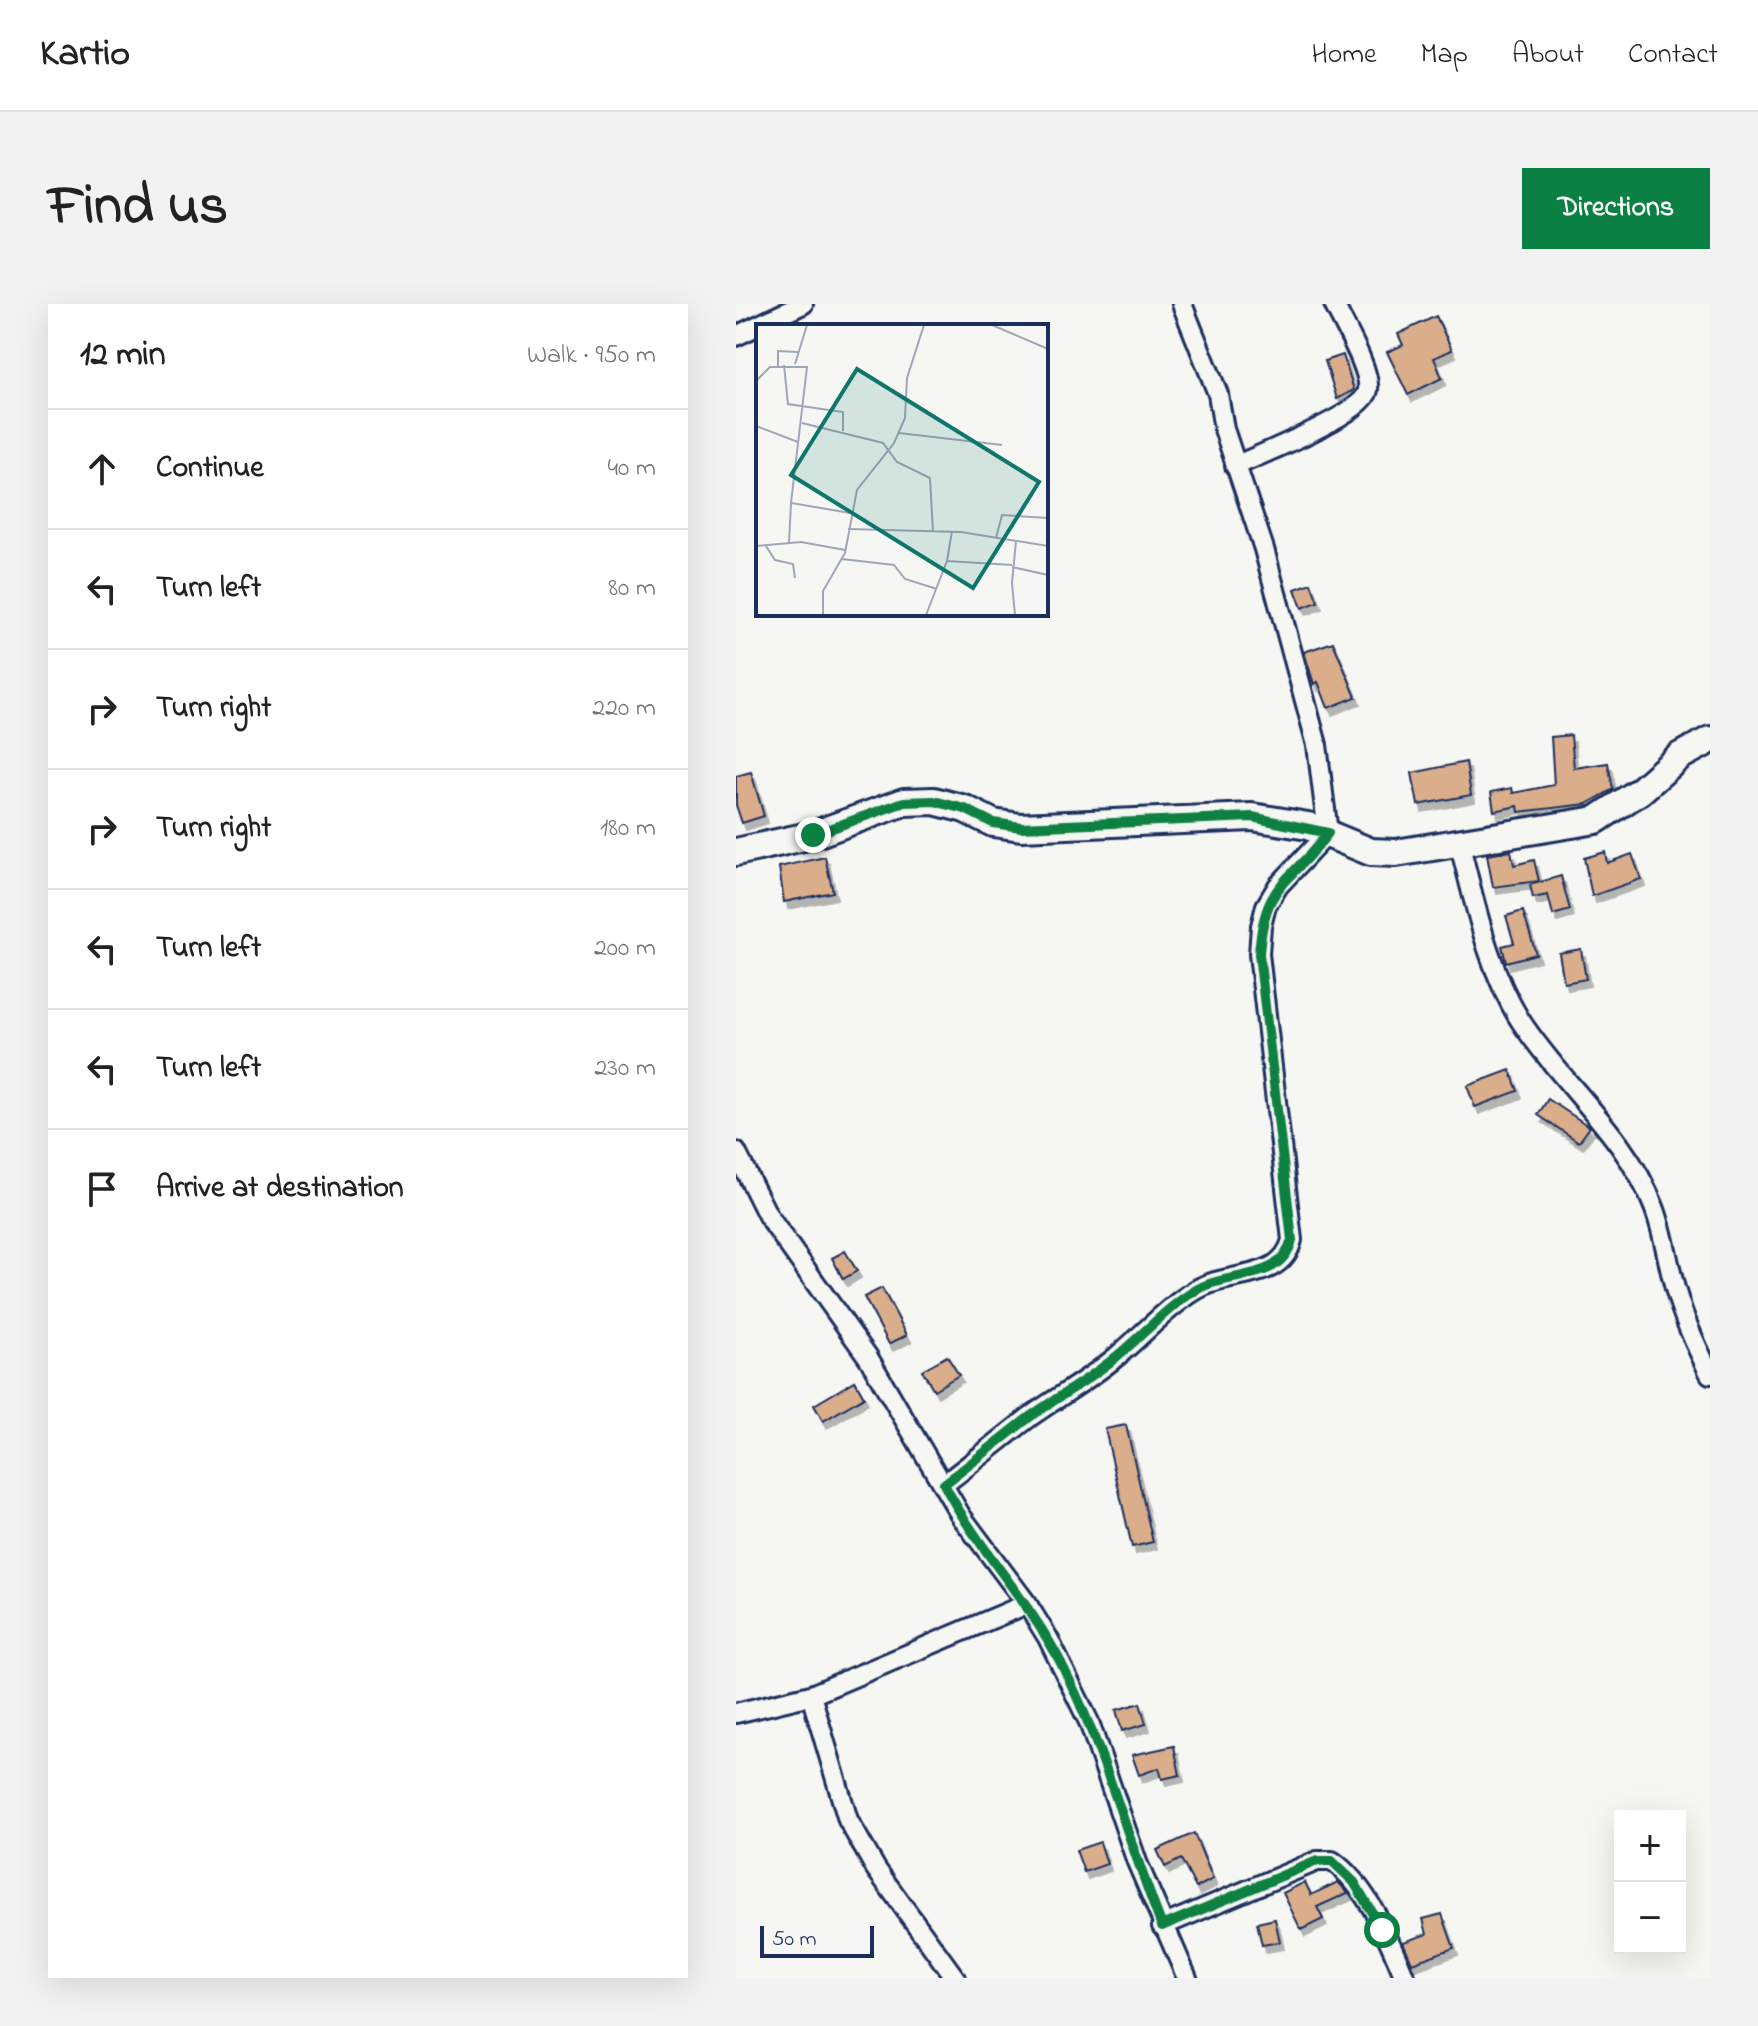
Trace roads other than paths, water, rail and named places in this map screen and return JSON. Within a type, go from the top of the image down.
[{"type":"street","points":[[761,324],[803,304]]},
{"type":"street","points":[[1182,304],[1218,394],[1235,466],[1264,549],[1317,745],[1328,833]]},
{"type":"street","points":[[1235,466],[1338,418],[1366,397],[1369,387],[1366,373],[1334,304]]},
{"type":"street","points":[[736,336],[756,326]]},
{"type":"street","points":[[736,852],[813,835],[904,802],[934,801],[965,809],[993,823],[1021,827],[1252,817],[1328,833],[1371,852],[1396,853],[1596,820],[1640,791],[1680,756],[1710,740]]},
{"type":"street","points":[[944,1484],[1033,1415],[1115,1358],[1194,1291],[1218,1278],[1262,1272],[1289,1252],[1292,1240],[1259,954],[1261,926],[1266,906],[1278,886],[1328,833]]},
{"type":"street","points":[[1459,842],[1506,996],[1538,1044],[1603,1119],[1633,1166],[1654,1207],[1677,1296],[1692,1339],[1710,1374]]},
{"type":"street","points":[[736,1152],[768,1216],[868,1357],[961,1516],[1027,1604],[1089,1722],[1162,1926],[1187,1978]]},
{"type":"street","points":[[736,1713],[811,1695],[1027,1604]]},
{"type":"street","points":[[811,1695],[848,1820],[884,1882],[955,1978]]},
{"type":"street","points":[[1162,1926],[1317,1861],[1332,1861],[1354,1882],[1377,1919],[1405,1978]]}]
